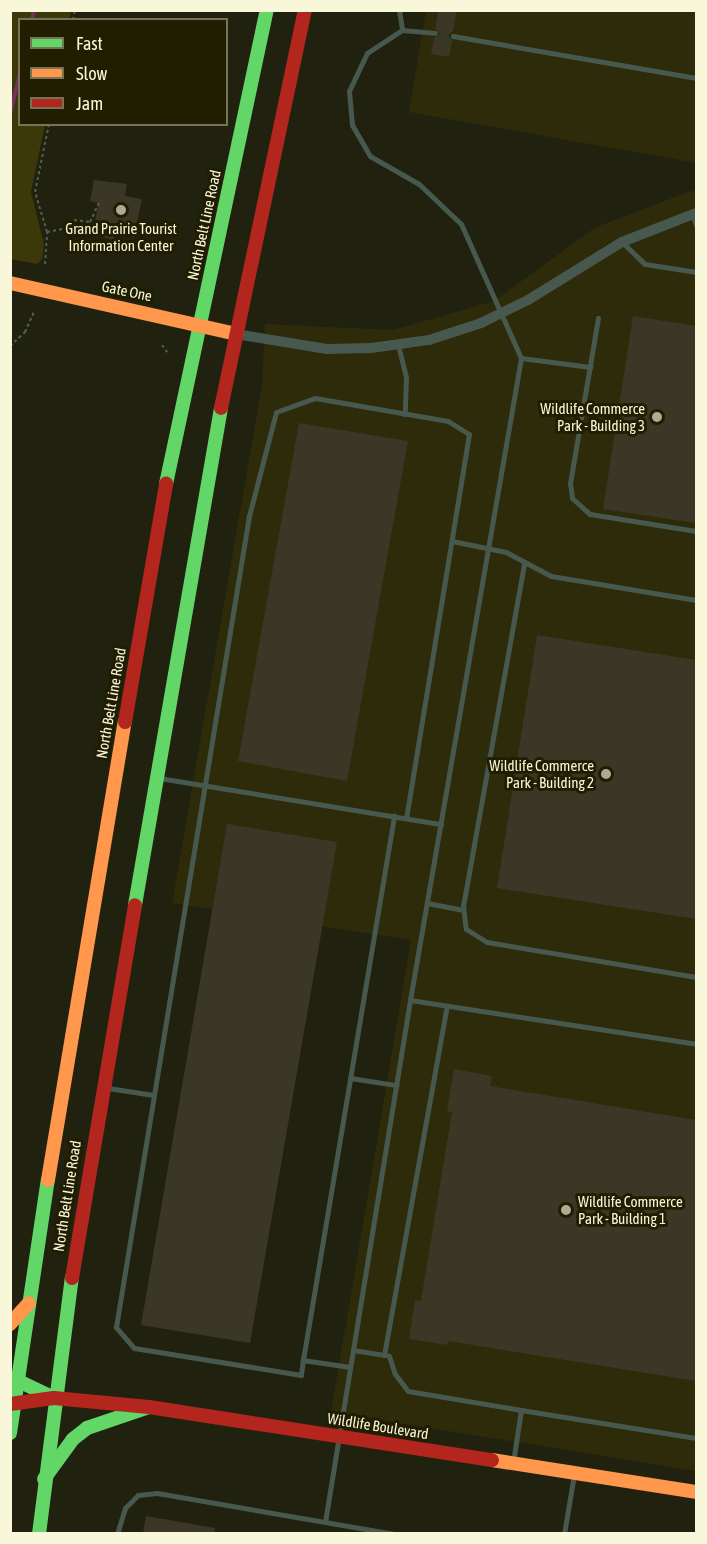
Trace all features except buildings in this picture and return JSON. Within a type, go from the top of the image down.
[{"type":"main road","name":"North Belt Line Road","points":[[10,1433],[14,1378],[29,1303],[163,498],[267,10]]},
{"type":"main road","name":"North Belt Line Road","points":[[39,1533],[43,1480],[54,1398],[101,1087],[215,428],[305,10]]},
{"type":"main road","name":"Gate One","points":[[10,283],[236,334]]},
{"type":"main road","points":[[10,1324],[29,1303]]},
{"type":"main road","points":[[14,1378],[54,1398]]},
{"type":"main road","points":[[12,1405],[54,1398]]},
{"type":"main road","name":"Wildlife Boulevard","points":[[54,1398],[149,1407],[696,1492]]},
{"type":"main road","points":[[43,1480],[73,1439],[87,1428],[149,1407]]},
{"type":"street","points":[[236,334],[327,349],[398,345],[464,329],[501,313],[622,242],[694,213]]},
{"type":"lane","points":[[399,10],[402,30]]},
{"type":"lane","points":[[326,1522],[410,1000],[521,358],[455,216],[420,184],[370,156],[352,125],[349,92],[356,69],[376,45],[402,30],[435,33]]},
{"type":"lane","points":[[453,36],[696,78]]},
{"type":"lane","points":[[694,213],[696,225]]},
{"type":"lane","points":[[622,242],[645,264],[696,272]]},
{"type":"lane","points":[[598,318],[570,483],[576,504],[590,514],[696,531]]},
{"type":"lane","points":[[398,345],[406,377],[405,414]]},
{"type":"lane","points":[[521,358],[590,368]]},
{"type":"lane","points":[[394,816],[301,1375],[134,1348],[120,1336],[116,1317],[207,786],[249,516],[276,412],[315,398],[448,422],[470,434],[406,818]]},
{"type":"lane","points":[[452,542],[506,552],[524,564],[551,576],[696,600]]},
{"type":"lane","points":[[524,564],[463,910],[466,929],[487,942],[696,977]]},
{"type":"lane","points":[[155,777],[441,824]]},
{"type":"lane","points":[[427,903],[463,910]]},
{"type":"lane","points":[[410,1000],[696,1044]]},
{"type":"lane","points":[[384,1355],[447,1006]]},
{"type":"lane","points":[[350,1078],[396,1085]]},
{"type":"lane","points":[[101,1087],[153,1095]]},
{"type":"lane","points":[[353,1350],[389,1356],[395,1374],[408,1391],[696,1438]]},
{"type":"lane","points":[[303,1360],[350,1367]]},
{"type":"lane","points":[[513,1463],[522,1410]]},
{"type":"lane","points":[[564,1533],[574,1473]]},
{"type":"lane","points":[[117,1533],[125,1508],[138,1495],[157,1493],[394,1533]]},
{"type":"path","points":[[45,264],[47,232],[35,192],[49,126]]},
{"type":"path","points":[[74,220],[90,222],[99,203]]},
{"type":"path","points":[[47,232],[72,227]]},
{"type":"path","points":[[10,346],[25,332],[34,310]]},
{"type":"path","points":[[162,345],[167,352]]},
{"type":"shaded area","points":[[11,10],[71,11],[69,18],[18,18],[18,126],[45,126],[31,192],[44,244],[42,259],[37,264],[11,259]]},
{"type":"shaded area","points":[[426,11],[696,11],[696,163],[409,112]]},
{"type":"shaded area","points":[[696,189],[696,1471],[331,1412],[411,940],[172,903],[262,385],[265,324],[393,330],[494,301],[596,227]]},
{"type":"waterway","points":[[32,18],[34,10]]},
{"type":"waterway","points":[[10,114],[18,81]]},
{"type":"traffic: fast","points":[[166,484],[267,10]]},
{"type":"traffic: fast","points":[[135,905],[221,408]]},
{"type":"traffic: fast","points":[[10,1433],[48,1180]]},
{"type":"traffic: fast","points":[[39,1534],[72,1278]]},
{"type":"traffic: fast","points":[[10,1377],[54,1398]]},
{"type":"traffic: fast","points":[[44,1479],[73,1439],[87,1428],[149,1407]]},
{"type":"traffic: slow","points":[[10,283],[236,334]]},
{"type":"traffic: slow","points":[[48,1180],[125,722]]},
{"type":"traffic: slow","points":[[10,1324],[29,1303]]},
{"type":"traffic: slow","points":[[492,1460],[696,1492]]},
{"type":"traffic: jam","points":[[221,408],[305,10]]},
{"type":"traffic: jam","points":[[125,722],[166,484]]},
{"type":"traffic: jam","points":[[72,1278],[135,905]]},
{"type":"traffic: jam","points":[[10,1404],[54,1398],[149,1407],[492,1460]]},
{"type":"place","name":"Grand Prairie Tourist Information Center","points":[[121,210]]},
{"type":"place","name":"Wildlife Commerce Park - Building 3","points":[[657,417]]},
{"type":"place","name":"Wildlife Commerce Park - Building 2","points":[[606,774]]},
{"type":"place","name":"Wildlife Commerce Park - Building 1","points":[[566,1210]]}]
